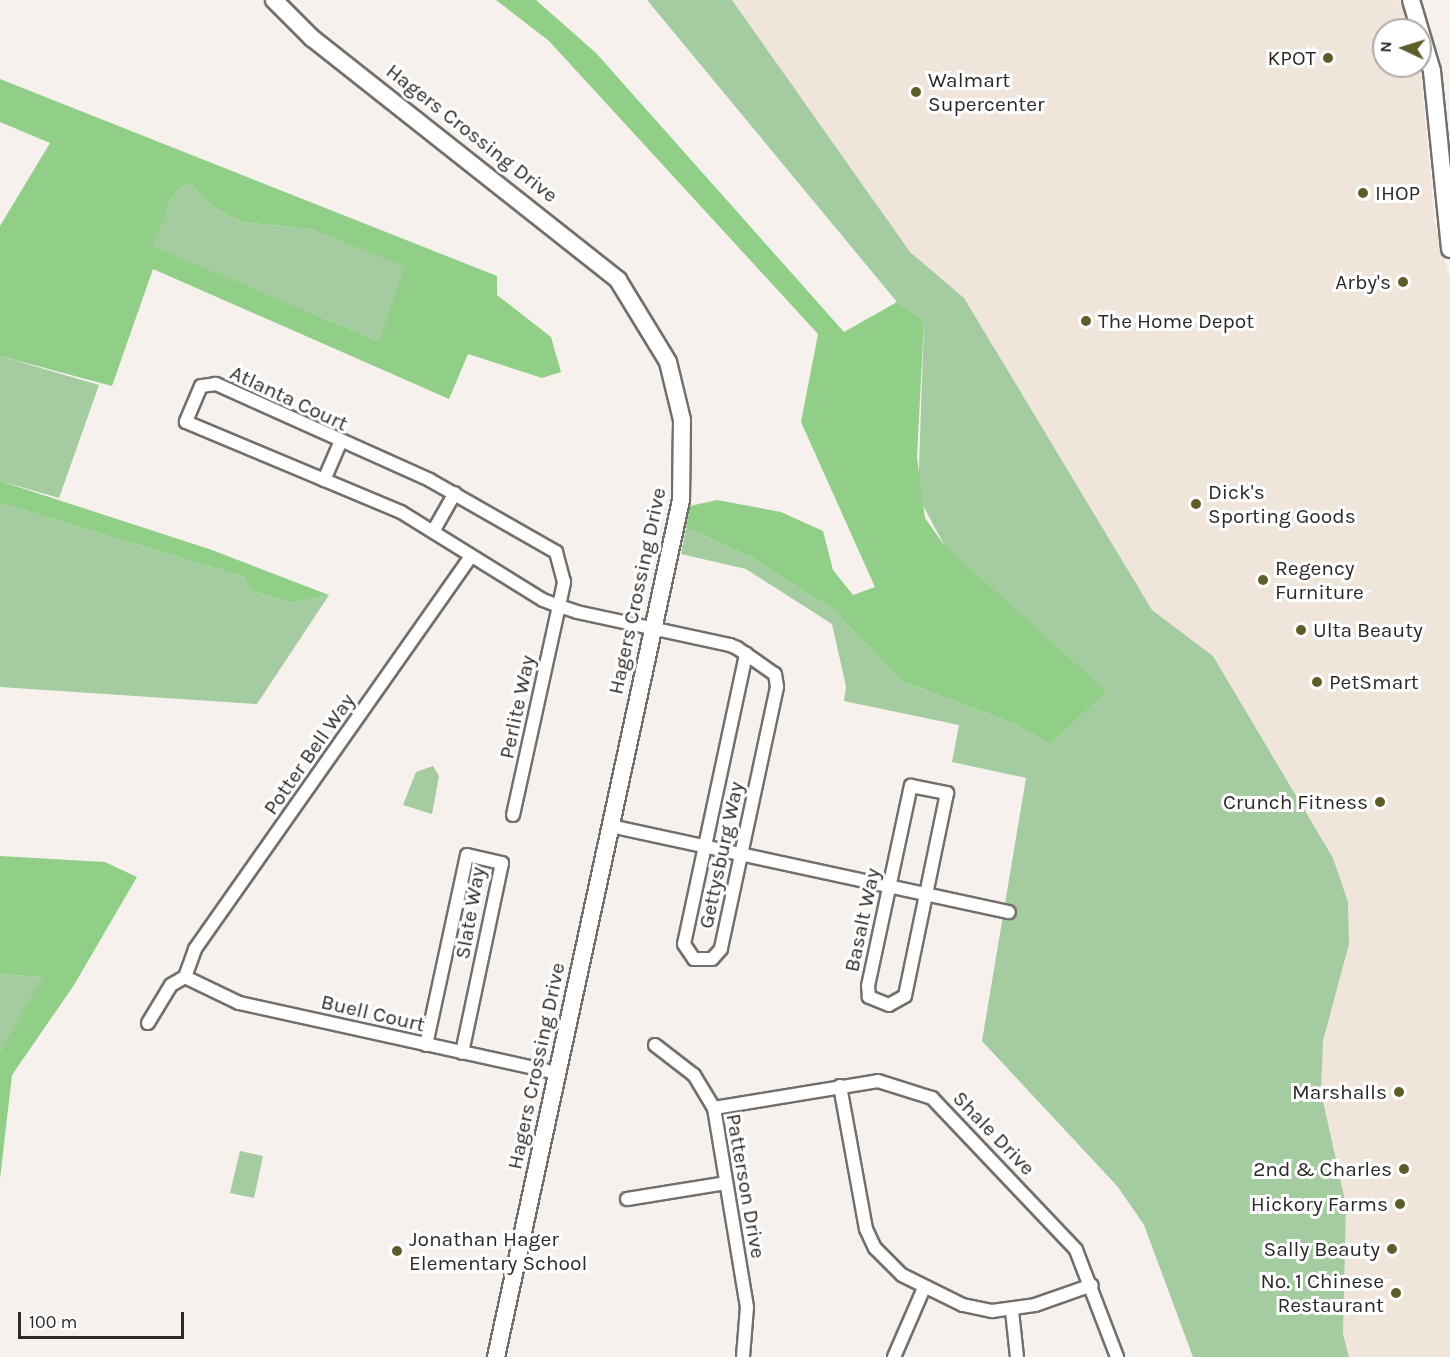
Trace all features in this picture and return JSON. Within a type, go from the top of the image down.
[{"type":"street","name":"Hagers Crossing Drive","points":[[274,0],[312,38],[588,252],[640,310],[668,362],[684,442],[681,500],[496,1357]]},
{"type":"street","points":[[1411,0],[1432,71],[1450,249]]},
{"type":"street","name":"Atlanta Court","points":[[559,606],[564,571],[556,552],[455,494],[216,384],[197,391],[186,422],[435,528],[524,592],[559,606],[652,628]]},
{"type":"street","points":[[324,480],[340,443]]},
{"type":"street","points":[[435,528],[455,494]]},
{"type":"street","name":"Potter Bell Way","points":[[185,977],[195,949],[471,556]]},
{"type":"street","name":"Perlite Way","points":[[513,815],[559,606]]},
{"type":"street","name":"Gettysburg Way","points":[[652,628],[746,654],[777,679],[721,949],[712,959],[694,959],[684,944],[746,654]]},
{"type":"street","name":"Basalt Way","points":[[911,786],[946,793],[927,894],[905,996],[889,1005],[874,1001],[868,992],[911,786]]},
{"type":"street","points":[[610,826],[1009,912]]},
{"type":"street","name":"Slate Way","points":[[426,1045],[467,855],[502,863],[462,1053]]},
{"type":"street","points":[[148,1023],[171,985],[185,977]]},
{"type":"street","name":"Buell Court","points":[[185,977],[239,1003],[557,1073]]},
{"type":"street","name":"Patterson Drive","points":[[655,1045],[694,1075],[714,1108],[747,1307],[743,1357]]},
{"type":"street","name":"Shale Drive","points":[[714,1108],[840,1086],[897,1083],[932,1098],[1067,1237],[1092,1285],[1117,1357]]},
{"type":"street","points":[[840,1086],[866,1229],[888,1263],[924,1288],[975,1309],[1012,1311],[1092,1285]]},
{"type":"street","points":[[627,1199],[726,1182]]},
{"type":"street","points":[[894,1357],[924,1288]]},
{"type":"street","points":[[1012,1311],[1017,1357]]},
{"type":"shaded area","points":[[732,0],[1398,0],[1407,15],[1408,18],[1372,18],[1372,78],[1421,78],[1435,224],[1450,279],[1450,1357],[1349,1357],[1343,1334],[1346,1205],[1321,1092],[1323,1041],[1349,944],[1348,902],[1333,858],[1213,656],[1152,610],[964,298],[910,252]]},
{"type":"green space","points":[[496,0],[536,0],[596,53],[844,332],[897,302],[924,321],[917,457],[925,518],[944,545],[1106,691],[1050,744],[1012,723],[901,681],[834,610],[749,556],[686,528],[690,506],[717,500],[781,512],[823,531],[833,570],[853,595],[875,587],[801,422],[818,334],[549,41]]},
{"type":"green space","points":[[647,0],[732,0],[910,252],[964,298],[1152,610],[1213,656],[1333,858],[1348,902],[1349,944],[1323,1041],[1321,1092],[1346,1205],[1343,1334],[1349,1357],[1193,1357],[1144,1225],[1118,1187],[982,1041],[1026,778],[952,762],[959,725],[844,701],[846,686],[832,624],[746,569],[681,554],[686,528],[749,556],[834,610],[901,681],[1012,723],[1050,744],[918,496],[924,321],[897,302]]},
{"type":"green space","points":[[0,79],[497,276],[497,295],[551,337],[561,372],[542,378],[468,354],[449,399],[153,269],[112,386],[0,356],[0,226],[50,143],[0,122]],"holes":[[[191,184],[211,206],[242,222],[310,229],[405,267],[378,341],[153,246],[171,200],[180,187]]]},
{"type":"green space","points":[[191,184],[211,206],[242,222],[310,229],[406,267],[378,341],[152,246],[171,200],[180,187]]},
{"type":"green space","points":[[0,356],[99,385],[59,498],[0,481]]},
{"type":"green space","points":[[0,481],[212,550],[329,595],[293,603],[251,591],[244,577],[0,503]]},
{"type":"green space","points":[[0,503],[244,577],[251,591],[293,603],[329,595],[257,704],[0,687]]},
{"type":"green space","points":[[433,766],[439,776],[432,814],[403,805],[416,772]]},
{"type":"green space","points":[[0,856],[105,862],[137,877],[74,985],[12,1075],[0,1179],[0,1051],[43,977],[0,974]]},
{"type":"green space","points":[[0,974],[44,977],[0,1051]]},
{"type":"green space","points":[[240,1151],[263,1156],[254,1198],[230,1193]]},
{"type":"place","name":"KPOT","points":[[1328,58]]},
{"type":"place","name":"Walmart Supercenter","points":[[916,92]]},
{"type":"place","name":"IHOP","points":[[1363,193]]},
{"type":"place","name":"Arby's","points":[[1403,282]]},
{"type":"place","name":"The Home Depot","points":[[1086,321]]},
{"type":"place","name":"Dick's Sporting Goods","points":[[1196,504]]},
{"type":"place","name":"Regency Furniture","points":[[1263,580]]},
{"type":"place","name":"Ulta Beauty","points":[[1301,630]]},
{"type":"place","name":"PetSmart","points":[[1317,682]]},
{"type":"place","name":"Crunch Fitness","points":[[1380,802]]},
{"type":"place","name":"Marshalls","points":[[1399,1092]]},
{"type":"place","name":"2nd & Charles","points":[[1404,1169]]},
{"type":"place","name":"Hickory Farms","points":[[1400,1204]]},
{"type":"place","name":"Sally Beauty","points":[[1392,1249]]},
{"type":"place","name":"Jonathan Hager Elementary School","points":[[397,1251]]},
{"type":"place","name":"No. 1 Chinese Restaurant","points":[[1396,1293]]}]
